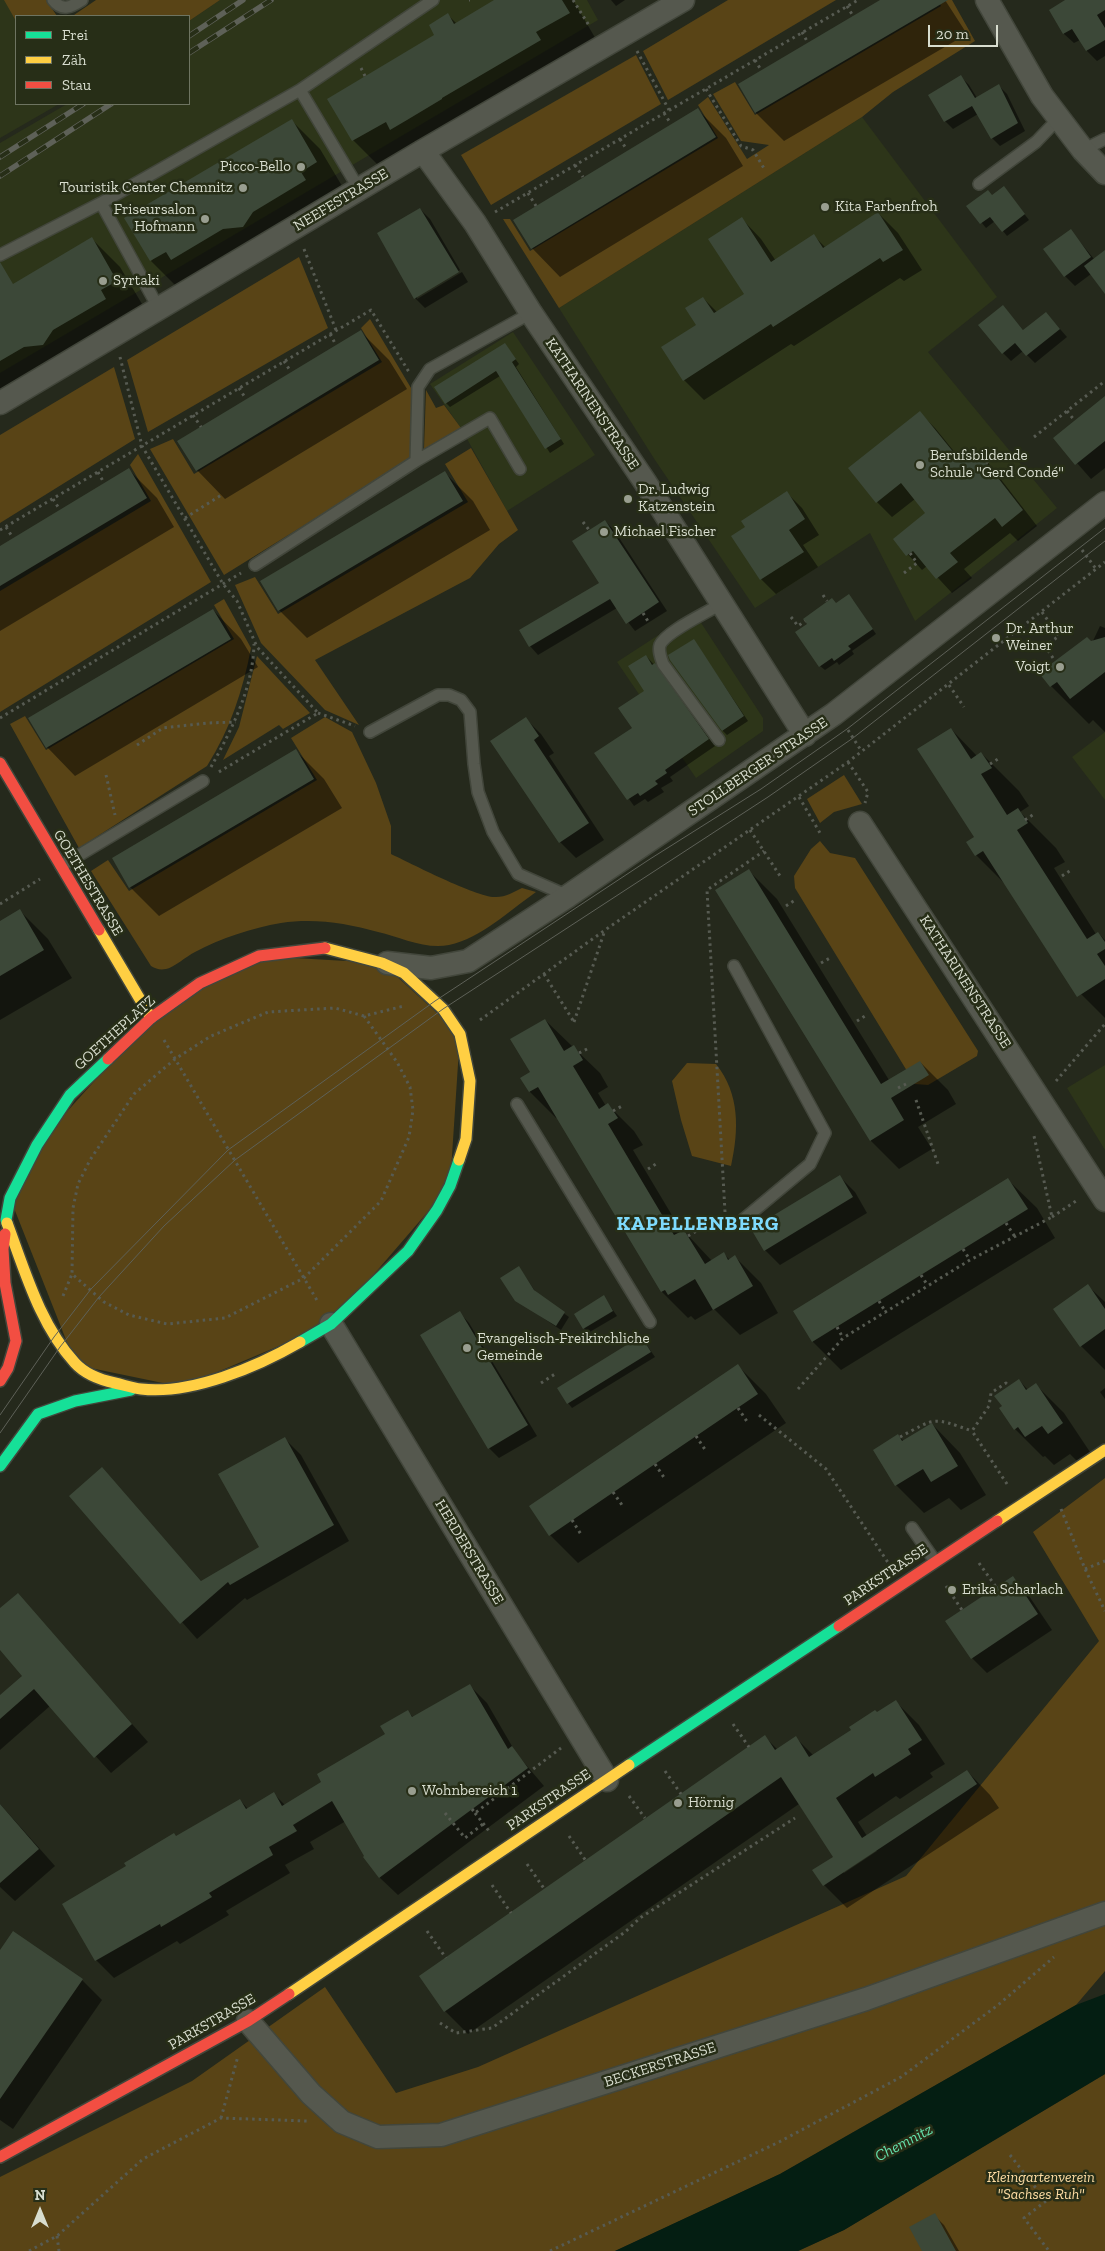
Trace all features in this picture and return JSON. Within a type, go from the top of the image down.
[{"type":"main road","name":"GOETHESTRASSE","points":[[0,763],[151,1018]]},
{"type":"main road","name":"GOETHEPLATZ","points":[[325,948],[382,963],[404,973],[443,1009],[460,1034],[470,1080],[466,1139],[450,1186],[437,1210],[408,1251],[330,1324],[274,1357],[246,1370],[182,1387],[142,1388],[99,1379],[76,1365],[60,1347],[38,1304],[5,1205],[37,1145],[70,1094],[151,1018],[200,983],[259,956],[325,948]]},
{"type":"main road","points":[[0,1380],[8,1368],[16,1341],[6,1283],[3,1249],[5,1205]]},
{"type":"main road","points":[[0,1466],[38,1414],[75,1401],[142,1388]]},
{"type":"main road","name":"PARKSTRASSE","points":[[0,2157],[248,2021],[935,1561],[1105,1450]]},
{"type":"street","name":"NEEFESTRASSE","points":[[0,403],[423,151],[683,0]]},
{"type":"street","points":[[987,0],[1042,96],[1083,150],[1105,173]]},
{"type":"street","name":"KATHARINENSTRASSE","points":[[423,151],[475,223],[531,313],[645,482],[806,734]]},
{"type":"street","name":"STOLLBERGER STRASSE","points":[[382,963],[431,968],[468,962],[834,714],[1105,503]]},
{"type":"street","name":"KATHARINENSTRASSE","points":[[860,823],[1105,1200]]},
{"type":"street","name":"HERDERSTRASSE","points":[[330,1324],[607,1780]]},
{"type":"street","name":"BECKERSTRASSE","points":[[248,2021],[311,2094],[342,2122],[378,2137],[441,2135],[866,1999],[1105,1913]]},
{"type":"lane","points":[[53,0],[59,7],[64,8],[82,0]]},
{"type":"lane","points":[[0,255],[101,203],[300,90],[433,0]]},
{"type":"lane","points":[[300,90],[359,189]]},
{"type":"lane","points":[[979,184],[1036,142],[1059,118]]},
{"type":"lane","points":[[1083,150],[1105,138]]},
{"type":"lane","points":[[101,203],[159,309]]},
{"type":"lane","points":[[416,462],[418,387],[430,369],[531,313]]},
{"type":"lane","points":[[255,565],[416,462],[490,418],[520,469]]},
{"type":"lane","points":[[718,740],[663,664],[659,651],[661,643],[671,634],[722,603]]},
{"type":"lane","points":[[370,732],[438,695],[449,695],[462,700],[470,712],[478,792],[493,832],[518,874],[568,896]]},
{"type":"lane","points":[[61,866],[203,782]]},
{"type":"lane","points":[[734,966],[825,1132],[810,1164],[738,1224]]},
{"type":"lane","points":[[517,1104],[650,1322]]},
{"type":"lane","points":[[912,1528],[935,1561]]},
{"type":"path","points":[[574,0],[602,48]]},
{"type":"path","points":[[475,223],[858,0]]},
{"type":"path","points":[[847,6],[853,16]]},
{"type":"path","points":[[802,32],[808,42]]},
{"type":"path","points":[[627,33],[669,110]]},
{"type":"path","points":[[755,60],[761,70]]},
{"type":"path","points":[[706,89],[741,146],[753,150],[765,170]]},
{"type":"path","points":[[664,113],[671,124]]},
{"type":"path","points":[[620,139],[627,150]]},
{"type":"path","points":[[575,165],[583,178]]},
{"type":"path","points":[[528,193],[536,206]]},
{"type":"path","points":[[295,227],[336,330]]},
{"type":"path","points":[[0,530],[371,310],[418,387]]},
{"type":"path","points":[[330,334],[336,345]]},
{"type":"path","points":[[114,335],[142,446],[223,584],[237,602],[257,647],[318,713],[370,732]]},
{"type":"path","points":[[284,361],[291,372]]},
{"type":"path","points":[[1034,437],[1105,381]]},
{"type":"path","points":[[239,388],[246,399]]},
{"type":"path","points":[[1067,411],[1075,421]]},
{"type":"path","points":[[193,415],[200,427]]},
{"type":"path","points":[[986,463],[994,456]]},
{"type":"path","points":[[98,472],[104,483]]},
{"type":"path","points":[[185,518],[223,494]]},
{"type":"path","points":[[53,499],[60,510]]},
{"type":"path","points":[[583,522],[588,530]]},
{"type":"path","points":[[6,527],[13,538]]},
{"type":"path","points":[[904,573],[917,563],[910,553]]},
{"type":"path","points":[[460,1034],[605,930],[848,762],[1105,562]]},
{"type":"path","points":[[0,718],[255,565]]},
{"type":"path","points":[[823,595],[827,602]]},
{"type":"path","points":[[1042,612],[1059,636],[1045,646],[1055,661]]},
{"type":"path","points":[[643,613],[649,623]]},
{"type":"path","points":[[792,617],[798,626],[805,621]]},
{"type":"path","points":[[203,782],[236,722],[254,660],[255,641]]},
{"type":"path","points":[[949,685],[964,707]]},
{"type":"path","points":[[203,782],[318,713]]},
{"type":"path","points":[[137,745],[163,728],[207,722],[236,722]]},
{"type":"path","points":[[990,764],[998,759]]},
{"type":"path","points":[[848,762],[868,792],[860,823]]},
{"type":"path","points":[[106,775],[118,832]]},
{"type":"path","points":[[799,797],[820,833]]},
{"type":"path","points":[[1025,820],[1034,814]]},
{"type":"path","points":[[750,830],[782,879]]},
{"type":"path","points":[[726,1217],[707,890],[764,851]]},
{"type":"path","points":[[0,904],[61,866]]},
{"type":"path","points":[[1062,876],[1071,870]]},
{"type":"path","points":[[786,906],[795,900]]},
{"type":"path","points":[[544,974],[574,1022],[605,930]]},
{"type":"path","points":[[822,963],[830,958]]},
{"type":"path","points":[[364,1016],[397,1062],[410,1087],[413,1110],[409,1137],[381,1201],[304,1278],[225,1318],[167,1324],[128,1315],[104,1302],[72,1274],[72,1208],[78,1184],[107,1134],[134,1094],[175,1059],[211,1036],[268,1012],[335,1008],[364,1016],[409,1004],[427,994]]},
{"type":"path","points":[[857,1021],[865,1016]]},
{"type":"path","points":[[151,1018],[330,1324]]},
{"type":"path","points":[[1040,1098],[1064,1074],[1105,1024]]},
{"type":"path","points":[[579,1053],[589,1048]]},
{"type":"path","points":[[898,1088],[906,1084]]},
{"type":"path","points":[[916,1100],[939,1167]]},
{"type":"path","points":[[613,1111],[624,1105]]},
{"type":"path","points":[[1033,1130],[1052,1217]]},
{"type":"path","points":[[648,1169],[659,1162]]},
{"type":"path","points":[[798,1389],[843,1338],[970,1260],[1052,1217],[1082,1197]]},
{"type":"path","points":[[1006,1222],[1015,1237]]},
{"type":"path","points":[[688,1236],[700,1230]]},
{"type":"path","points":[[963,1249],[970,1260]]},
{"type":"path","points":[[921,1275],[928,1286]]},
{"type":"path","points":[[879,1301],[886,1312]]},
{"type":"path","points":[[837,1327],[843,1338]]},
{"type":"path","points":[[541,1383],[555,1374]]},
{"type":"path","points":[[972,1431],[989,1406],[991,1393],[1006,1383],[1008,1386]]},
{"type":"path","points":[[738,1408],[748,1423]]},
{"type":"path","points":[[759,1415],[826,1469],[890,1564]]},
{"type":"path","points":[[900,1437],[932,1420],[942,1420],[972,1431],[1005,1482]]},
{"type":"path","points":[[696,1436],[706,1451]]},
{"type":"path","points":[[655,1464],[665,1479]]},
{"type":"path","points":[[1051,1485],[1085,1569],[1105,1611]]},
{"type":"path","points":[[613,1492],[624,1508]]},
{"type":"path","points":[[572,1520],[582,1536]]},
{"type":"path","points":[[1085,1569],[1105,1561]]},
{"type":"path","points":[[445,1812],[465,1838],[483,1823],[474,1811],[580,1734]]},
{"type":"path","points":[[743,1738],[749,1747]]},
{"type":"path","points":[[554,1815],[586,1861]]},
{"type":"path","points":[[440,2023],[456,2033],[492,2028],[625,1932],[640,1918],[795,1818]]},
{"type":"path","points":[[539,1882],[544,1890]]},
{"type":"path","points":[[505,1905],[511,1913]]},
{"type":"path","points":[[412,1910],[446,1958]]},
{"type":"path","points":[[550,2251],[779,2142],[901,2078],[998,2004],[1055,1956]]},
{"type":"path","points":[[221,2118],[248,2021]]},
{"type":"path","points":[[29,2251],[57,2236],[143,2159],[221,2118],[342,2122]]},
{"type":"path","points":[[1010,2155],[1046,2201],[1024,2218],[1049,2251]]},
{"type":"path","points":[[57,2236],[59,2251]]},
{"type":"shaded area","points":[[0,0],[59,0],[34,15],[15,15],[15,105],[57,105],[0,138]]},
{"type":"shaded area","points":[[220,0],[587,0],[598,20],[0,373],[0,143],[65,105],[190,105],[190,20]]},
{"type":"shaded area","points":[[862,117],[997,297],[928,352],[1057,508],[915,621],[870,533],[755,608],[655,460],[559,308]]},
{"type":"shaded area","points":[[513,332],[595,455],[507,511],[461,428],[430,384]]},
{"type":"shaded area","points":[[694,612],[763,718],[763,731],[696,778],[617,662]]},
{"type":"shaded area","points":[[1105,732],[1105,800],[1072,757]]},
{"type":"shaded area","points":[[1105,1065],[1105,1150],[1067,1088]]},
{"type":"green space","points":[[4,0],[46,0],[56,15],[15,15],[15,19]]},
{"type":"green space","points":[[96,0],[220,0],[190,20],[190,15],[74,15]]},
{"type":"green space","points":[[728,0],[836,0],[668,100],[643,51]]},
{"type":"green space","points":[[938,0],[952,0],[975,41],[893,92],[862,117],[559,308],[503,219],[510,219],[530,251],[718,138],[698,105],[708,97],[747,159],[769,145],[741,141],[713,94],[735,82],[755,115],[941,6]]},
{"type":"green space","points":[[636,55],[661,104],[491,205],[461,155]]},
{"type":"green space","points":[[299,257],[328,328],[148,432],[127,360]]},
{"type":"green space","points":[[370,319],[411,388],[411,459],[224,575],[150,449],[173,439],[194,474],[382,362],[361,328]]},
{"type":"green space","points":[[114,367],[135,439],[0,523],[0,435]]},
{"type":"green space","points":[[426,390],[436,408],[444,405],[461,428],[424,449]]},
{"type":"green space","points":[[471,448],[518,530],[499,544],[470,578],[315,660],[359,725],[325,710],[261,643],[235,585],[255,577],[278,614],[468,502],[445,464]]},
{"type":"green space","points":[[138,454],[211,582],[0,712],[0,591],[151,501],[130,465]]},
{"type":"green space","points":[[224,599],[251,648],[235,709],[207,766],[79,848],[10,724],[25,716],[46,750],[234,639],[214,605]]},
{"type":"green space","points":[[257,656],[310,713],[283,729],[279,725],[223,760],[239,727]]},
{"type":"green space","points":[[325,717],[352,732],[376,783],[391,826],[391,854],[445,880],[488,896],[503,896],[522,888],[536,892],[483,930],[449,945],[431,946],[342,924],[306,921],[281,923],[237,934],[195,952],[169,968],[156,969],[151,966],[91,871],[108,860],[129,891],[317,780],[291,738]]},
{"type":"green space","points":[[844,775],[862,804],[834,812],[820,823],[807,799]]},
{"type":"green space","points":[[820,841],[830,853],[855,858],[978,1051],[977,1056],[928,1085],[915,1084],[795,888],[794,876],[811,849]]},
{"type":"green space","points":[[259,956],[382,963],[460,1034],[450,1186],[331,1324],[182,1387],[76,1365],[10,1198],[37,1145],[151,1018]]},
{"type":"green space","points":[[687,1063],[716,1064],[730,1088],[736,1113],[734,1153],[731,1166],[692,1156],[672,1081]]},
{"type":"green space","points":[[1105,1478],[1105,1971],[1076,2005],[780,2174],[615,2251],[0,2251],[0,2177],[192,2081],[325,1987],[396,2093],[478,2067],[906,1876],[1099,1641],[1033,1532]]},
{"type":"green space","name":"Kleingartenverein \"Sachses Ruh\"","points":[[1105,2074],[1105,2251],[798,2251],[844,2230]]},
{"type":"water","name":"Chemnitz","points":[[1105,1994],[1105,2074],[844,2230],[798,2251],[615,2251],[780,2174],[1076,2005]]},
{"type":"building","points":[[494,0],[562,0],[570,13],[536,32],[541,40],[390,130],[386,122],[352,141],[327,99],[434,35],[429,25],[448,13],[454,24]]},
{"type":"building","points":[[880,0],[948,0],[755,113],[738,84]]},
{"type":"building","points":[[1065,0],[1105,0],[1105,10],[1097,15],[1105,28],[1105,40],[1086,51],[1072,29],[1063,34],[1049,10]]},
{"type":"building","points":[[961,75],[975,98],[999,84],[1018,123],[991,139],[972,106],[944,122],[928,95]]},
{"type":"building","points":[[698,108],[716,137],[531,249],[513,220]]},
{"type":"building","points":[[292,119],[317,162],[301,172],[306,180],[253,212],[243,227],[223,229],[171,260],[166,252],[150,261],[124,218]]},
{"type":"building","points":[[1004,186],[1025,214],[1002,232],[990,217],[980,224],[966,206],[988,190],[992,195]]},
{"type":"building","points":[[420,208],[459,272],[414,299],[377,233]]},
{"type":"building","points":[[878,212],[903,250],[883,262],[880,258],[773,327],[771,324],[683,381],[661,347],[696,325],[685,308],[703,297],[714,313],[744,294],[708,239],[742,217],[771,262],[814,234],[823,248]]},
{"type":"building","points":[[1071,229],[1091,257],[1064,277],[1043,249]]},
{"type":"building","points":[[92,237],[117,281],[101,290],[106,299],[53,330],[43,345],[24,347],[0,361],[0,262],[13,284]]},
{"type":"building","points":[[1105,250],[1105,294],[1084,266]]},
{"type":"building","points":[[1003,305],[1023,330],[1046,312],[1060,329],[1026,356],[1015,343],[1002,354],[978,325]]},
{"type":"building","points":[[361,330],[379,360],[196,471],[177,441]]},
{"type":"building","points":[[505,343],[516,359],[512,362],[561,439],[545,449],[496,371],[445,404],[434,387]]},
{"type":"building","points":[[1105,396],[1105,441],[1075,465],[1053,438]]},
{"type":"building","points":[[920,411],[959,459],[974,447],[1023,510],[1002,527],[995,518],[950,553],[958,562],[936,579],[913,551],[906,556],[893,539],[925,513],[901,483],[876,503],[848,468]]},
{"type":"building","points":[[129,468],[147,498],[0,586],[0,546]]},
{"type":"building","points":[[445,471],[463,501],[278,611],[260,581]]},
{"type":"building","points":[[787,491],[805,519],[789,530],[804,552],[760,580],[731,536],[745,527],[741,521]]},
{"type":"building","points":[[605,520],[659,602],[626,624],[610,599],[529,647],[519,630],[599,583],[572,541]]},
{"type":"building","points":[[849,594],[873,629],[848,646],[851,649],[834,661],[832,658],[819,667],[795,632],[807,624],[803,619],[832,598],[836,603]]},
{"type":"building","points":[[213,609],[231,639],[46,748],[28,718]]},
{"type":"building","points":[[1087,637],[1091,641],[1105,637],[1105,672],[1070,699],[1057,682],[1050,687],[1039,673]]},
{"type":"building","points":[[694,639],[744,716],[722,731],[668,655]]},
{"type":"building","points":[[646,655],[652,665],[655,663],[709,739],[665,770],[667,773],[655,781],[658,784],[640,796],[638,793],[627,800],[594,753],[632,728],[618,708],[644,691],[628,666]]},
{"type":"building","points":[[526,717],[539,736],[534,740],[589,823],[559,843],[490,741]]},
{"type":"building","points":[[951,728],[971,759],[981,752],[992,768],[981,774],[1007,815],[1018,808],[1028,823],[1017,830],[1087,939],[1098,932],[1105,942],[1105,949],[1097,954],[1105,966],[1105,979],[1077,997],[983,851],[975,856],[966,842],[974,837],[917,749]]},
{"type":"building","points":[[296,749],[314,779],[129,888],[112,858]]},
{"type":"building","points":[[749,869],[881,1084],[920,1061],[929,1075],[891,1098],[904,1120],[870,1141],[715,890]]},
{"type":"building","points":[[20,909],[44,950],[0,976],[0,921]]},
{"type":"building","points":[[545,1019],[564,1051],[574,1045],[583,1060],[573,1066],[599,1109],[608,1103],[618,1118],[608,1124],[674,1235],[684,1230],[705,1264],[724,1252],[728,1260],[735,1255],[753,1286],[713,1310],[695,1279],[668,1295],[665,1290],[661,1292],[538,1087],[529,1092],[520,1078],[530,1072],[510,1039]]},
{"type":"building","points":[[840,1175],[853,1197],[764,1251],[751,1229]]},
{"type":"building","points":[[1008,1178],[1028,1209],[812,1342],[793,1311]]},
{"type":"building","points":[[519,1266],[534,1290],[565,1312],[556,1326],[515,1301],[500,1278]]},
{"type":"building","points":[[1088,1284],[1105,1309],[1105,1329],[1080,1347],[1053,1309]]},
{"type":"building","points":[[604,1295],[613,1311],[583,1329],[574,1314]]},
{"type":"building","points":[[460,1311],[528,1425],[488,1449],[420,1335]]},
{"type":"building","points":[[641,1336],[651,1352],[567,1404],[557,1388]]},
{"type":"building","points":[[738,1364],[758,1394],[549,1536],[529,1506]]},
{"type":"building","points":[[1019,1379],[1026,1390],[1036,1383],[1063,1423],[1048,1434],[1042,1426],[1025,1437],[1018,1427],[1014,1430],[999,1408],[1002,1406],[994,1396]]},
{"type":"building","points":[[932,1423],[958,1466],[931,1482],[923,1469],[895,1486],[873,1450],[898,1434],[902,1441]]},
{"type":"building","points":[[285,1437],[334,1525],[230,1585],[228,1582],[180,1624],[69,1496],[102,1467],[201,1581],[259,1547],[218,1474]]},
{"type":"building","points":[[1013,1576],[1038,1614],[971,1659],[945,1621]]},
{"type":"building","points":[[18,1593],[132,1724],[94,1758],[34,1689],[0,1719],[0,1695],[22,1676],[0,1650],[0,1608]]},
{"type":"building","points":[[470,1684],[508,1749],[512,1746],[528,1768],[379,1878],[363,1857],[332,1801],[293,1825],[297,1831],[269,1847],[273,1855],[209,1893],[212,1897],[161,1927],[160,1924],[95,1961],[62,1904],[126,1866],[124,1863],[174,1833],[176,1836],[240,1799],[246,1809],[274,1792],[282,1806],[321,1782],[317,1774],[385,1734],[380,1726],[408,1710],[412,1717]]},
{"type":"building","points":[[896,1700],[922,1740],[908,1749],[911,1754],[875,1777],[873,1773],[836,1798],[862,1838],[967,1770],[977,1784],[823,1886],[812,1870],[833,1857],[781,1777],[444,2012],[419,1976],[765,1735],[775,1750],[796,1736],[809,1757],[851,1730],[849,1727],[875,1710],[877,1712]]},
{"type":"building","points":[[0,1804],[39,1849],[0,1883]]},
{"type":"building","points":[[13,1931],[83,1979],[0,2099],[0,1950]]},
{"type":"building","points":[[935,2213],[956,2251],[922,2251],[909,2227]]},
{"type":"tram line","points":[[0,1415],[54,1337],[91,1289],[228,1150],[435,1001],[650,859],[761,789],[847,729],[1105,528]]},
{"type":"tram line","points":[[0,1433],[60,1347],[99,1297],[164,1226],[235,1160],[443,1009],[768,797],[853,738],[1105,541]]},
{"type":"railway","points":[[190,35],[243,0]]},
{"type":"railway","points":[[190,52],[271,0]]},
{"type":"railway","points":[[0,157],[81,105]]},
{"type":"railway","points":[[0,176],[109,105]]},
{"type":"traffic: fast","points":[[7,1223],[10,1198],[37,1145],[70,1095],[108,1059]]},
{"type":"traffic: fast","points":[[300,1342],[331,1324],[408,1251],[437,1210],[450,1186],[459,1160]]},
{"type":"traffic: fast","points":[[0,1466],[38,1414],[75,1401],[131,1390]]},
{"type":"traffic: fast","points":[[629,1765],[839,1626]]},
{"type":"traffic: slow","points":[[99,930],[151,1018]]},
{"type":"traffic: slow","points":[[325,948],[382,963],[404,973],[443,1009],[460,1034],[470,1081],[466,1139],[459,1160]]},
{"type":"traffic: slow","points":[[7,1223],[27,1278],[52,1332],[75,1363],[88,1373],[99,1378],[141,1389],[181,1388],[223,1377],[244,1369],[300,1342]]},
{"type":"traffic: slow","points":[[997,1521],[1105,1450]]},
{"type":"traffic: slow","points":[[289,1994],[629,1765]]},
{"type":"traffic: jam","points":[[0,763],[99,930]]},
{"type":"traffic: jam","points":[[108,1059],[151,1018],[200,983],[259,956],[325,948]]},
{"type":"traffic: jam","points":[[0,1381],[8,1368],[16,1341],[5,1283],[3,1249],[5,1234]]},
{"type":"traffic: jam","points":[[839,1626],[997,1521]]},
{"type":"traffic: jam","points":[[0,2157],[248,2021],[289,1994]]},
{"type":"place","name":"Picco-Bello","points":[[301,167]]},
{"type":"place","name":"Touristik Center Chemnitz","points":[[243,188]]},
{"type":"place","name":"Kita Farbenfroh","points":[[825,207]]},
{"type":"place","name":"Friseursalon Hofmann","points":[[205,219]]},
{"type":"place","name":"Syrtaki","points":[[103,281]]},
{"type":"place","name":"Berufsbildende Schule \"Gerd Condé\"","points":[[920,465]]},
{"type":"place","name":"Dr. Ludwig Katzenstein","points":[[628,499]]},
{"type":"place","name":"Michael Fischer","points":[[604,532]]},
{"type":"place","name":"Dr. Arthur Weiner","points":[[996,638]]},
{"type":"place","name":"Voigt","points":[[1060,667]]},
{"type":"place","name":"Evangelisch-Freikirchliche Gemeinde","points":[[467,1348]]},
{"type":"place","name":"Erika Scharlach","points":[[952,1590]]},
{"type":"place","name":"Wohnbereich 1","points":[[412,1791]]},
{"type":"place","name":"Hörnig","points":[[678,1803]]},
{"type":"district","name":"KAPELLENBERG","points":[[698,1224]]}]
